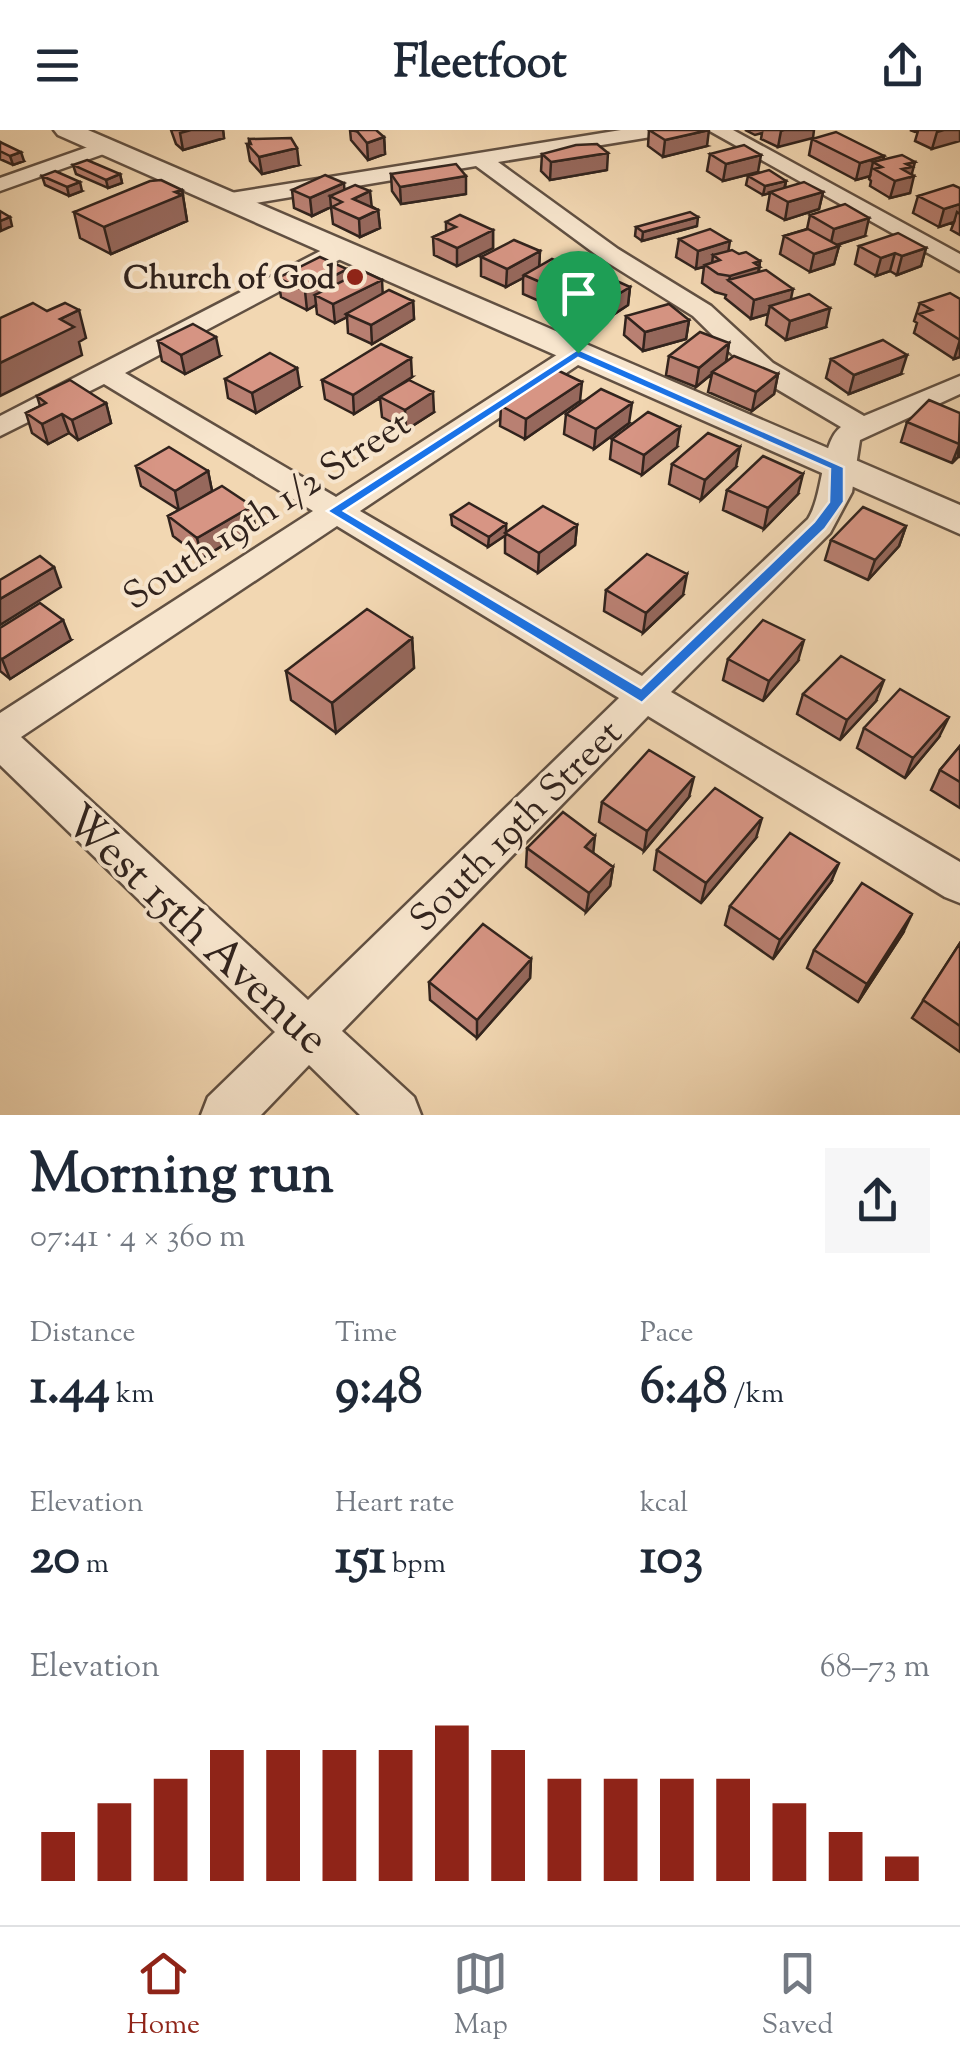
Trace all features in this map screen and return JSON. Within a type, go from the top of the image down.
[{"type":"street","points":[[67,130],[960,520]]},
{"type":"street","points":[[486,130],[508,154]]},
{"type":"street","points":[[231,200],[658,130]]},
{"type":"street","points":[[718,130],[960,264]]},
{"type":"street","points":[[0,185],[105,147]]},
{"type":"street","points":[[480,159],[610,254],[690,302],[763,369],[860,426],[960,384]]},
{"type":"street","points":[[0,427],[342,250]]},
{"type":"street","name":"South 19th 1/2 Street","points":[[0,732],[578,353]]},
{"type":"street","points":[[104,372],[960,884]]},
{"type":"street","name":"South 19th Street","points":[[226,1115],[642,697],[819,526],[836,502],[837,467],[846,435],[860,426]]},
{"type":"street","name":"West 15th Avenue","points":[[0,742],[396,1115]]},
{"type":"building","points":[[356,130],[376,130],[384,137],[367,143]]},
{"type":"building","points":[[649,130],[709,130],[665,140]]},
{"type":"building","points":[[836,132],[884,156],[860,163],[812,139]]},
{"type":"building","points":[[291,138],[297,148],[259,157],[247,144],[251,144],[249,139]]},
{"type":"building","points":[[0,142],[21,152],[10,156],[0,151]]},
{"type":"building","points":[[597,144],[608,153],[551,162],[542,154],[576,145]]},
{"type":"building","points":[[744,145],[761,155],[726,164],[710,154]]},
{"type":"building","points":[[902,155],[915,162],[902,169],[914,176],[895,181],[874,169],[882,167],[873,162]]},
{"type":"building","points":[[87,160],[120,174],[106,180],[73,165]]},
{"type":"building","points":[[456,164],[466,176],[400,187],[391,174]]},
{"type":"building","points":[[769,170],[786,181],[765,186],[748,176]]},
{"type":"building","points":[[55,171],[80,182],[67,187],[42,176]]},
{"type":"building","points":[[325,175],[344,183],[310,198],[292,190]]},
{"type":"building","points":[[161,180],[182,190],[175,192],[182,195],[104,227],[74,212],[150,181]]},
{"type":"building","points":[[804,182],[823,192],[788,202],[770,192]]},
{"type":"building","points":[[355,185],[370,191],[353,199],[378,210],[359,219],[332,207],[342,202],[330,196]]},
{"type":"building","points":[[953,185],[960,188],[960,204],[944,209],[918,196]]},
{"type":"building","points":[[845,204],[869,218],[834,229],[810,215]]},
{"type":"building","points":[[690,212],[698,217],[643,232],[636,227]]},
{"type":"building","points":[[460,215],[493,230],[457,248],[433,237],[456,227],[446,222]]},
{"type":"building","points":[[710,229],[730,241],[698,251],[679,239]]},
{"type":"building","points":[[808,229],[839,246],[814,254],[784,236]]},
{"type":"building","points":[[898,233],[926,248],[881,258],[859,246]]},
{"type":"building","points":[[514,240],[540,251],[507,269],[481,257]]},
{"type":"building","points":[[732,250],[746,252],[760,261],[754,263],[760,267],[730,276],[718,274],[705,265],[720,260],[713,255]]},
{"type":"building","points":[[320,257],[347,269],[305,291],[278,278]]},
{"type":"building","points":[[552,259],[575,268],[547,285],[524,275]]},
{"type":"building","points":[[766,270],[793,289],[754,300],[728,280]]},
{"type":"building","points":[[363,271],[382,280],[333,304],[315,295]]},
{"type":"building","points":[[610,278],[630,287],[597,307],[576,298]]},
{"type":"building","points":[[389,290],[413,301],[371,325],[346,314]]},
{"type":"building","points":[[950,293],[960,299],[960,340],[919,314],[932,310],[920,303]]},
{"type":"building","points":[[809,294],[830,308],[790,321],[770,306]]},
{"type":"building","points":[[33,303],[47,311],[65,303],[79,310],[60,319],[74,327],[0,363],[0,318]]},
{"type":"building","points":[[669,304],[689,320],[645,332],[626,316]]},
{"type":"building","points":[[193,324],[216,337],[181,355],[158,341]]},
{"type":"building","points":[[700,332],[729,343],[699,368],[669,356]]},
{"type":"building","points":[[883,340],[907,355],[854,375],[831,359]]},
{"type":"building","points":[[381,344],[411,358],[353,395],[322,380]]},
{"type":"building","points":[[270,353],[297,368],[252,393],[225,379]]},
{"type":"building","points":[[734,356],[778,374],[756,392],[712,372]]},
{"type":"building","points":[[557,370],[582,382],[526,419],[501,406]]},
{"type":"building","points":[[70,380],[106,403],[72,420],[62,414],[42,424],[26,413],[46,403],[37,396]]},
{"type":"building","points":[[409,380],[433,392],[405,410],[380,397]]},
{"type":"building","points":[[601,389],[632,403],[596,429],[566,414]]},
{"type":"building","points":[[929,400],[960,413],[959,444],[907,422]]},
{"type":"building","points":[[648,412],[680,427],[644,455],[612,439]]},
{"type":"building","points":[[708,433],[740,447],[705,480],[672,464]]},
{"type":"building","points":[[169,447],[208,471],[175,491],[136,466]]},
{"type":"building","points":[[763,456],[803,474],[768,508],[727,490]]},
{"type":"building","points":[[222,486],[252,506],[197,538],[168,516]]},
{"type":"building","points":[[469,503],[506,524],[489,537],[451,515]]},
{"type":"building","points":[[543,506],[577,525],[539,553],[505,533]]},
{"type":"building","points":[[863,507],[906,526],[875,560],[831,540]]},
{"type":"building","points":[[647,554],[687,574],[646,613],[606,590]]},
{"type":"building","points":[[40,556],[54,567],[0,599],[0,580]]},
{"type":"building","points":[[40,603],[63,620],[0,658],[0,628]]},
{"type":"building","points":[[367,609],[412,638],[332,703],[286,671]]},
{"type":"building","points":[[763,620],[804,640],[769,681],[728,659]]},
{"type":"building","points":[[841,656],[884,680],[847,720],[803,694]]},
{"type":"building","points":[[900,689],[949,717],[913,758],[864,728]]},
{"type":"building","points":[[960,746],[960,782],[940,770]]},
{"type":"building","points":[[649,750],[694,777],[647,831],[602,802]]},
{"type":"building","points":[[715,788],[762,818],[706,883],[657,850]]},
{"type":"building","points":[[563,812],[595,836],[585,847],[613,867],[589,893],[527,848]]},
{"type":"building","points":[[790,833],[839,863],[780,940],[730,906]]},
{"type":"building","points":[[862,883],[912,914],[867,984],[814,950]]},
{"type":"building","points":[[483,924],[531,959],[477,1020],[429,982]]},
{"type":"building","points":[[960,943],[960,1026],[923,1000]]},
{"type":"place","name":"Church of God","points":[[355,277]]},
{"type":"route","points":[[578,353],[837,467],[840,488],[836,502],[819,526],[642,697],[334,511],[578,353]]}]
